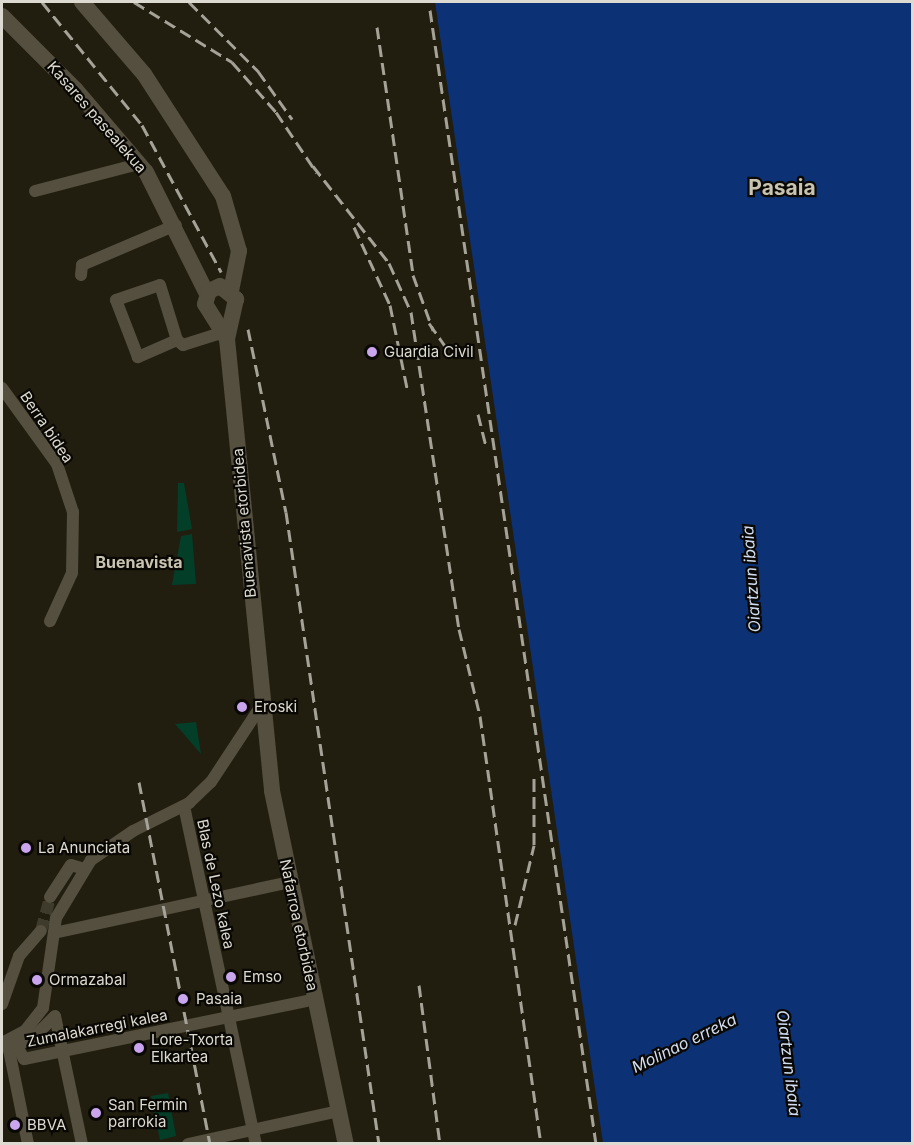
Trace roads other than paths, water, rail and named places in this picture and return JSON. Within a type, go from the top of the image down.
[{"type":"main road","name":"Buenavista etorbidea","points":[[82,2],[144,74],[223,196],[239,251],[231,291],[232,311],[226,336],[261,706]]},
{"type":"main road","name":"Kasares pasealekua","points":[[2,16],[75,89],[139,164],[176,225],[196,282],[207,294]]},
{"type":"main road","points":[[207,294],[216,286],[231,291]]},
{"type":"main road","name":"Buenavista etorbidea","points":[[207,294],[205,304],[226,336]]},
{"type":"main road","points":[[213,315],[232,311]]},
{"type":"main road","name":"Nafarroa etorbidea","points":[[261,706],[290,882],[346,1143]]},
{"type":"street","points":[[35,191],[139,164]]},
{"type":"street","points":[[81,275],[82,264],[176,225]]},
{"type":"street","points":[[177,340],[138,357],[116,300],[160,285],[177,340],[183,345],[226,336]]},
{"type":"street","name":"Berra bidea","points":[[2,388],[57,464],[73,512],[72,573],[50,621]]},
{"type":"street","points":[[28,1143],[9,1050],[10,1043],[31,1027],[43,1008],[48,932],[62,901],[84,869],[110,845],[184,806],[211,782],[255,722],[261,706]]},
{"type":"street","name":"Blas de Lezo kalea","points":[[184,806],[256,1143]]},
{"type":"street","points":[[50,897],[71,865],[84,869]]},
{"type":"street","points":[[2,1004],[20,956],[48,932],[290,882]]},
{"type":"street","name":"Zumalakarregi kalea","points":[[10,1043],[24,1059],[306,1001]]},
{"type":"street","points":[[10,1043],[55,1016],[82,1143]]},
{"type":"street","points":[[188,1143],[339,1111]]},
{"type":"water","points":[[435,2],[912,2],[912,1143],[603,1143]]},
{"type":"tunnel","points":[[41,931],[50,897]]},
{"type":"railway","points":[[42,2],[142,125],[221,272]]},
{"type":"railway","points":[[134,2],[232,62],[276,112],[317,173]]},
{"type":"railway","points":[[189,2],[258,71],[292,119]]},
{"type":"railway","points":[[430,10],[596,1144]]},
{"type":"railway","points":[[377,27],[413,275],[433,330]]},
{"type":"railway","points":[[313,166],[389,263],[411,312],[459,629],[480,716],[541,1144]]},
{"type":"railway","points":[[354,227],[390,305],[407,388]]},
{"type":"railway","points":[[429,323],[447,349]]},
{"type":"railway","points":[[248,329],[286,512],[379,1144]]},
{"type":"railway","points":[[478,414],[486,446]]},
{"type":"railway","points":[[515,925],[534,845],[534,774]]},
{"type":"railway","points":[[139,782],[210,1144]]},
{"type":"railway","points":[[419,985],[440,1144]]},
{"type":"place","name":"Guardia Civil","points":[[372,352]]},
{"type":"place","name":"Eroski","points":[[242,707]]},
{"type":"place","name":"La Anunciata","points":[[26,848]]},
{"type":"place","name":"Emso","points":[[231,977]]},
{"type":"place","name":"Ormazabal","points":[[37,980]]},
{"type":"place","name":"Pasaia","points":[[183,999]]},
{"type":"place","name":"Lore-Txorta Elkartea","points":[[139,1048]]},
{"type":"place","name":"San Fermin parrokia","points":[[96,1113]]},
{"type":"place","name":"BBVA","points":[[15,1125]]},
{"type":"district","name":"Pasaia","points":[[782,188]]},
{"type":"district","name":"Buenavista","points":[[139,562]]},
{"type":"water label","name":"Oiartzun ibaia","points":[[751,579]]},
{"type":"water label","name":"Molinao erreka","points":[[684,1043]]},
{"type":"water label","name":"Oiartzun ibaia","points":[[789,1063]]}]
